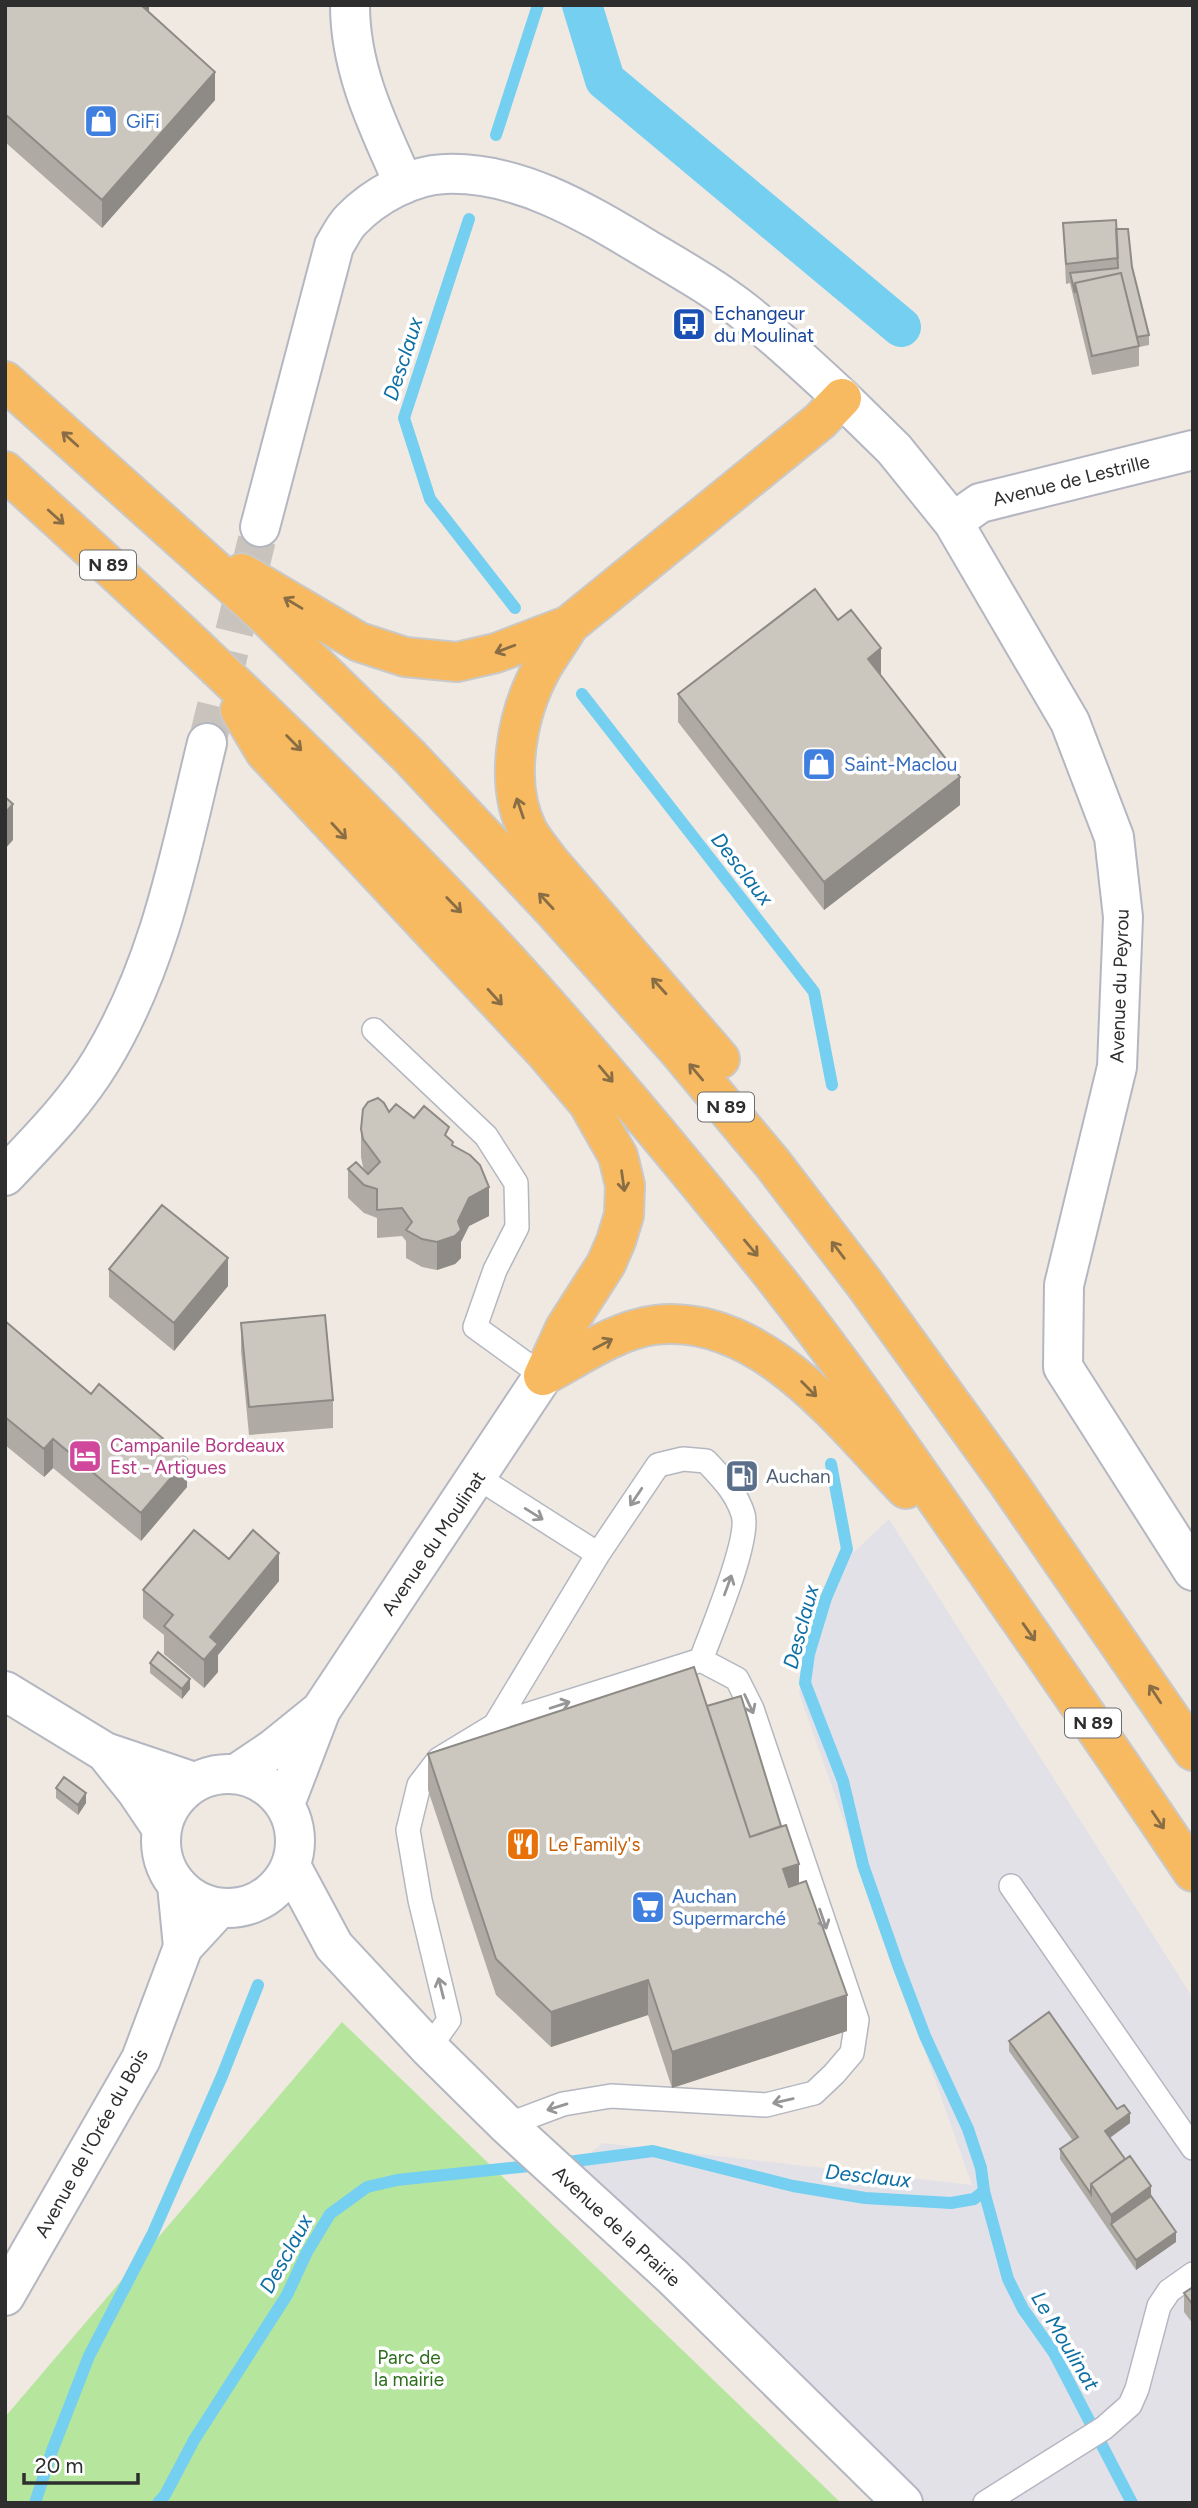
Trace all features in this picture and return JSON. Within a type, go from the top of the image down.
[{"type":"highway","name":"N 89","points":[[5,381],[176,533],[410,757],[669,1039],[773,1164],[864,1283],[1007,1480],[1193,1751]]},
{"type":"highway","points":[[176,533],[359,642],[405,657],[457,662],[496,653],[569,625],[820,421],[842,398]]},
{"type":"highway","name":"N 89","points":[[5,471],[210,660],[484,936],[597,1063],[762,1261],[886,1427],[1097,1729],[1193,1872]]},
{"type":"highway","points":[[569,625],[542,668],[524,712],[515,751],[516,795],[528,831],[550,862],[666,995],[829,1194],[948,1358],[1007,1480]]},
{"type":"highway","points":[[210,660],[265,752],[545,1052],[588,1103],[618,1156],[625,1185],[624,1214],[616,1241],[607,1264],[565,1328],[543,1376]]},
{"type":"highway","points":[[543,1376],[616,1337],[654,1325],[688,1326],[722,1332],[753,1345],[790,1370],[990,1576]]},
{"type":"street","points":[[350,5],[350,32],[359,76],[404,184]]},
{"type":"street","name":"Avenue du Peyrou","points":[[260,527],[334,246],[349,221],[366,206],[404,184],[444,174],[482,176],[529,187],[594,218],[693,276],[745,312],[842,398],[894,449],[953,522],[1070,722],[1114,837],[1123,917],[1117,1068],[1064,1284],[1063,1367],[1193,1571]]},
{"type":"street","name":"Avenue de Lestrille","points":[[953,522],[980,503],[1193,450]]},
{"type":"street","points":[[5,1176],[65,1109],[100,1062],[143,978],[161,929],[207,743]]},
{"type":"street","name":"Avenue du Moulinat","points":[[285,1804],[321,1710],[543,1376]]},
{"type":"street","name":"Avenue de la Prairie","points":[[5,1691],[105,1752],[194,1782]]},
{"type":"street","name":"Avenue du Moulinat","points":[[236,1774],[273,1749],[321,1710]]},
{"type":"street","name":"Avenue de la Prairie","points":[[105,1752],[162,1829]]},
{"type":"street","points":[[183,1947],[237,1905],[263,1899],[279,1886],[291,1866],[296,1848],[294,1828],[285,1804],[257,1780],[236,1774],[214,1774],[194,1782]]},
{"type":"street","name":"Avenue de la Prairie","points":[[194,1782],[178,1795],[166,1813],[162,1829],[162,1856],[177,1885],[184,1893],[202,1904],[237,1905],[334,1947]]},
{"type":"street","name":"Avenue de la Prairie","points":[[291,1866],[334,1947],[429,2048],[507,2125],[673,2277],[903,2503]]},
{"type":"street","points":[[177,1885],[183,1947]]},
{"type":"street","name":"Avenue de l'Orée du Bois","points":[[5,2296],[141,2059],[183,1947]]},
{"type":"lane","points":[[374,1030],[486,1136],[516,1183],[517,1227],[495,1270],[475,1327],[543,1376]]},
{"type":"lane","points":[[495,1725],[598,1554],[658,1465],[683,1459],[706,1461],[732,1488],[744,1517],[738,1559],[701,1660]]},
{"type":"lane","points":[[477,1477],[598,1554]]},
{"type":"lane","points":[[429,2048],[449,2021],[420,1900],[408,1830],[419,1785],[439,1759],[495,1725],[701,1660],[737,1679],[752,1709],[857,2020],[852,2053],[814,2093],[766,2105],[611,2096],[563,2104],[507,2125]]},
{"type":"lane","points":[[1011,1886],[1193,2148]]},
{"type":"lane","points":[[985,2503],[1095,2433],[1130,2405],[1137,2389],[1159,2306],[1169,2291],[1193,2274]]},
{"type":"shaded area","points":[[889,1519],[1193,1998],[1193,2503],[902,2503],[562,2176],[603,2143],[972,2185],[799,1693],[842,1563]]},
{"type":"green space","name":"Parc de la mairie","points":[[342,2022],[841,2503],[5,2503],[5,2417]]},
{"type":"building","name":"GiFi","points":[[5,5],[141,5],[215,72],[102,200],[5,114]]},
{"type":"building","points":[[1116,220],[1118,258],[1066,264],[1063,223]]},
{"type":"building","points":[[1116,229],[1128,229],[1132,267],[1149,335],[1137,337],[1121,273],[1075,283],[1075,293],[1070,273],[1118,268]]},
{"type":"building","points":[[1121,273],[1139,346],[1092,356],[1075,283]]},
{"type":"building","name":"Saint-Maclou","points":[[815,589],[838,620],[851,610],[881,648],[868,659],[960,777],[824,882],[678,694]]},
{"type":"building","points":[[5,797],[13,804],[5,813]]},
{"type":"building","points":[[378,1098],[389,1112],[396,1104],[414,1118],[424,1106],[449,1127],[445,1135],[453,1142],[452,1145],[470,1155],[480,1165],[489,1187],[469,1198],[458,1221],[461,1230],[455,1236],[437,1242],[422,1239],[406,1230],[412,1222],[402,1208],[377,1210],[377,1189],[364,1185],[348,1169],[356,1162],[368,1174],[380,1162],[363,1139],[361,1129],[363,1109],[368,1102]]},
{"type":"building","points":[[162,1205],[228,1258],[174,1323],[109,1269]]},
{"type":"building","points":[[325,1315],[333,1400],[249,1407],[241,1323]]},
{"type":"building","name":"Campanile Bordeaux Est - Artigues","points":[[5,1321],[91,1394],[99,1384],[187,1459],[141,1513],[53,1439],[44,1449],[5,1417]]},
{"type":"building","points":[[194,1530],[229,1559],[253,1530],[279,1553],[210,1637],[218,1644],[204,1660],[164,1626],[173,1615],[143,1590]]},
{"type":"building","points":[[158,1652],[190,1679],[182,1689],[150,1663]]},
{"type":"building","points":[[694,1667],[750,1837],[786,1825],[799,1864],[783,1869],[789,1887],[806,1881],[847,1995],[672,2052],[648,1980],[551,2012],[496,1959],[428,1754]]},
{"type":"building","points":[[741,1696],[781,1826],[750,1837],[707,1706]]},
{"type":"building","points":[[64,1777],[86,1793],[78,1805],[56,1788]]},
{"type":"building","points":[[1049,2012],[1117,2109],[1124,2105],[1130,2113],[1105,2131],[1125,2159],[1091,2184],[1091,2194],[1060,2149],[1078,2137],[1009,2041]]},
{"type":"building","points":[[1130,2156],[1151,2186],[1111,2215],[1091,2184]]},
{"type":"building","points":[[1151,2196],[1176,2232],[1136,2260],[1111,2224]]},
{"type":"building","points":[[1193,2287],[1193,2305],[1184,2293]]},
{"type":"waterway","name":"Desclaux","points":[[496,135],[538,5]]},
{"type":"waterway","points":[[582,5],[605,80],[901,327]]},
{"type":"waterway","name":"Desclaux","points":[[469,219],[404,418],[430,499],[515,608]]},
{"type":"waterway","name":"Desclaux","points":[[582,694],[814,992],[832,1085]]},
{"type":"waterway","name":"Desclaux","points":[[560,2163],[653,2151],[793,2186],[865,2198],[951,2203],[974,2199],[984,2191],[981,2168],[968,2129],[925,2036],[898,1965],[863,1865],[843,1781],[805,1683],[809,1654],[826,1598],[847,1549],[831,1464]]},
{"type":"waterway","name":"Desclaux","points":[[35,2503],[89,2356],[153,2233],[222,2076],[258,1985]]},
{"type":"waterway","name":"Desclaux","points":[[158,2503],[165,2495],[194,2440],[287,2295],[307,2252],[330,2214],[367,2187],[397,2180],[539,2165]]},
{"type":"waterway","name":"Le Moulinat","points":[[984,2191],[1008,2279],[1023,2309],[1054,2353],[1132,2503]]},
{"type":"tunnel","points":[[207,743],[260,527]]},
{"type":"place","name":"GiFi","points":[[101,121]]},
{"type":"place","name":"Echangeur du Moulinat","points":[[689,324]]},
{"type":"place","name":"Saint-Maclou","points":[[819,764]]},
{"type":"place","name":"Campanile Bordeaux Est - Artigues","points":[[85,1456]]},
{"type":"place","name":"Auchan","points":[[742,1476]]},
{"type":"place","name":"Le Family's","points":[[523,1844]]},
{"type":"place","name":"Auchan Supermarché","points":[[648,1907]]}]
